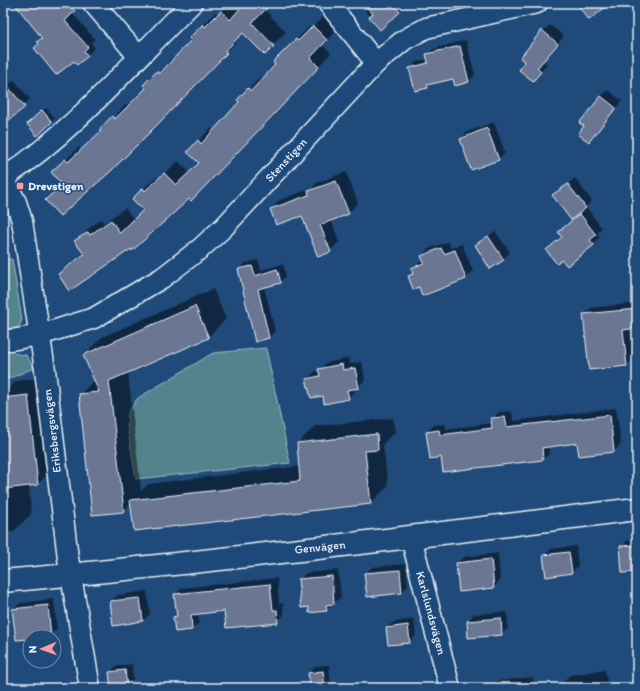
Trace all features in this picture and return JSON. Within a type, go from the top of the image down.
[{"type":"street","points":[[93,3],[139,57]]},
{"type":"street","points":[[3,178],[26,163],[73,122],[192,3]]},
{"type":"street","points":[[328,3],[376,63]]},
{"type":"street","name":"Stenstigen","points":[[3,339],[11,340],[40,335],[94,318],[162,278],[224,227],[376,63],[404,40],[426,28],[537,3]]},
{"type":"street","name":"Eriksbergsvägen","points":[[3,178],[16,202],[22,221],[40,335],[70,575],[90,688]]},
{"type":"street","name":"Genvägen","points":[[3,581],[413,537],[637,509]]},
{"type":"street","name":"Karlslundsvägen","points":[[413,537],[414,549],[450,688]]},
{"type":"green space","points":[[3,259],[12,259],[22,320],[18,329],[3,329]]},
{"type":"green space","points":[[266,348],[290,463],[136,479],[127,425],[128,412],[138,398],[213,353]]},
{"type":"green space","points":[[3,352],[26,355],[34,368],[3,381]]},
{"type":"building","points":[[14,3],[68,3],[75,11],[65,21],[88,47],[84,51],[88,56],[77,65],[74,61],[56,75],[34,48],[39,44],[37,42],[42,38]]},
{"type":"building","points":[[245,3],[272,3],[252,23],[274,46],[265,55],[243,33],[225,51],[227,53],[111,171],[60,216],[45,200],[62,185],[51,172],[65,159],[68,162],[101,131],[99,130],[112,116],[115,119],[146,88],[143,85],[157,71],[159,74],[191,40],[189,38],[203,24],[205,27],[221,11],[230,20]]},
{"type":"building","points":[[363,3],[392,3],[400,12],[380,30],[369,17],[373,14]]},
{"type":"building","points":[[576,3],[611,3],[589,20]]},
{"type":"building","points":[[313,26],[327,40],[310,58],[319,67],[191,201],[189,199],[132,251],[131,249],[69,291],[58,274],[84,254],[74,241],[88,232],[90,235],[111,220],[120,233],[143,210],[132,199],[143,188],[145,191],[164,173],[176,185],[199,163],[187,152],[198,140],[201,144],[239,102],[237,100],[248,88],[251,91],[275,65],[273,62],[296,39],[298,41]]},
{"type":"building","points":[[542,30],[558,44],[537,68],[541,72],[533,81],[519,70],[525,62],[520,58]]},
{"type":"building","points":[[460,46],[469,82],[455,86],[453,79],[427,85],[428,88],[415,91],[409,68],[428,63],[426,54]]},
{"type":"building","points":[[3,81],[25,107],[3,125]]},
{"type":"building","points":[[601,96],[616,108],[589,142],[578,134],[584,126],[579,123]]},
{"type":"building","points":[[42,110],[52,122],[37,136],[27,124]]},
{"type":"building","points":[[487,128],[499,160],[471,170],[460,139]]},
{"type":"building","points":[[336,181],[349,214],[320,225],[331,252],[318,257],[302,216],[276,225],[270,209],[309,195],[308,191]]},
{"type":"building","points":[[568,184],[586,208],[571,220],[552,195]]},
{"type":"building","points":[[580,214],[596,235],[590,240],[594,245],[567,266],[562,260],[557,264],[546,250],[562,237],[558,232]]},
{"type":"building","points":[[488,236],[504,260],[490,269],[475,245]]},
{"type":"building","points":[[441,248],[444,254],[455,250],[466,279],[422,296],[419,287],[413,289],[408,276],[413,274],[411,268],[424,263],[421,256]]},
{"type":"building","points":[[252,266],[255,276],[277,269],[281,283],[258,289],[269,338],[255,342],[238,269]]},
{"type":"building","points":[[195,306],[209,338],[109,381],[124,512],[92,515],[79,394],[99,392],[83,355]]},
{"type":"building","points":[[637,309],[637,328],[623,330],[627,366],[589,370],[583,314]]},
{"type":"building","points":[[342,364],[343,370],[355,368],[359,388],[347,390],[349,399],[324,404],[323,396],[311,398],[306,379],[320,376],[318,369]]},
{"type":"building","points":[[28,395],[38,485],[3,489],[3,398]]},
{"type":"building","points":[[610,415],[614,452],[579,456],[577,443],[542,448],[543,460],[443,472],[441,457],[430,459],[426,432],[439,430],[440,435],[492,428],[491,418],[505,417],[507,427]]},
{"type":"building","points":[[377,434],[378,450],[365,451],[371,504],[134,531],[130,500],[300,481],[297,443]]},
{"type":"building","points":[[637,545],[637,572],[622,573],[620,546]]},
{"type":"building","points":[[569,552],[572,573],[546,577],[543,555]]},
{"type":"building","points":[[491,559],[494,588],[459,592],[456,563]]},
{"type":"building","points":[[400,570],[402,593],[367,597],[364,573]]},
{"type":"building","points":[[332,576],[334,604],[326,605],[327,611],[309,613],[309,607],[301,608],[298,579]]},
{"type":"building","points":[[270,584],[273,610],[277,610],[278,623],[226,628],[224,611],[191,615],[192,630],[175,632],[173,617],[177,616],[174,594]]},
{"type":"building","points":[[140,598],[143,621],[113,626],[110,601]]},
{"type":"building","points":[[48,605],[50,629],[22,629],[22,640],[16,640],[12,609]]},
{"type":"building","points":[[501,618],[502,635],[468,638],[467,621]]},
{"type":"building","points":[[408,625],[410,643],[388,645],[386,628]]},
{"type":"building","points":[[125,670],[127,687],[111,688],[109,672]]},
{"type":"building","points":[[323,671],[325,688],[310,688],[308,673]]},
{"type":"place","name":"Drevstigen","points":[[20,186]]}]
